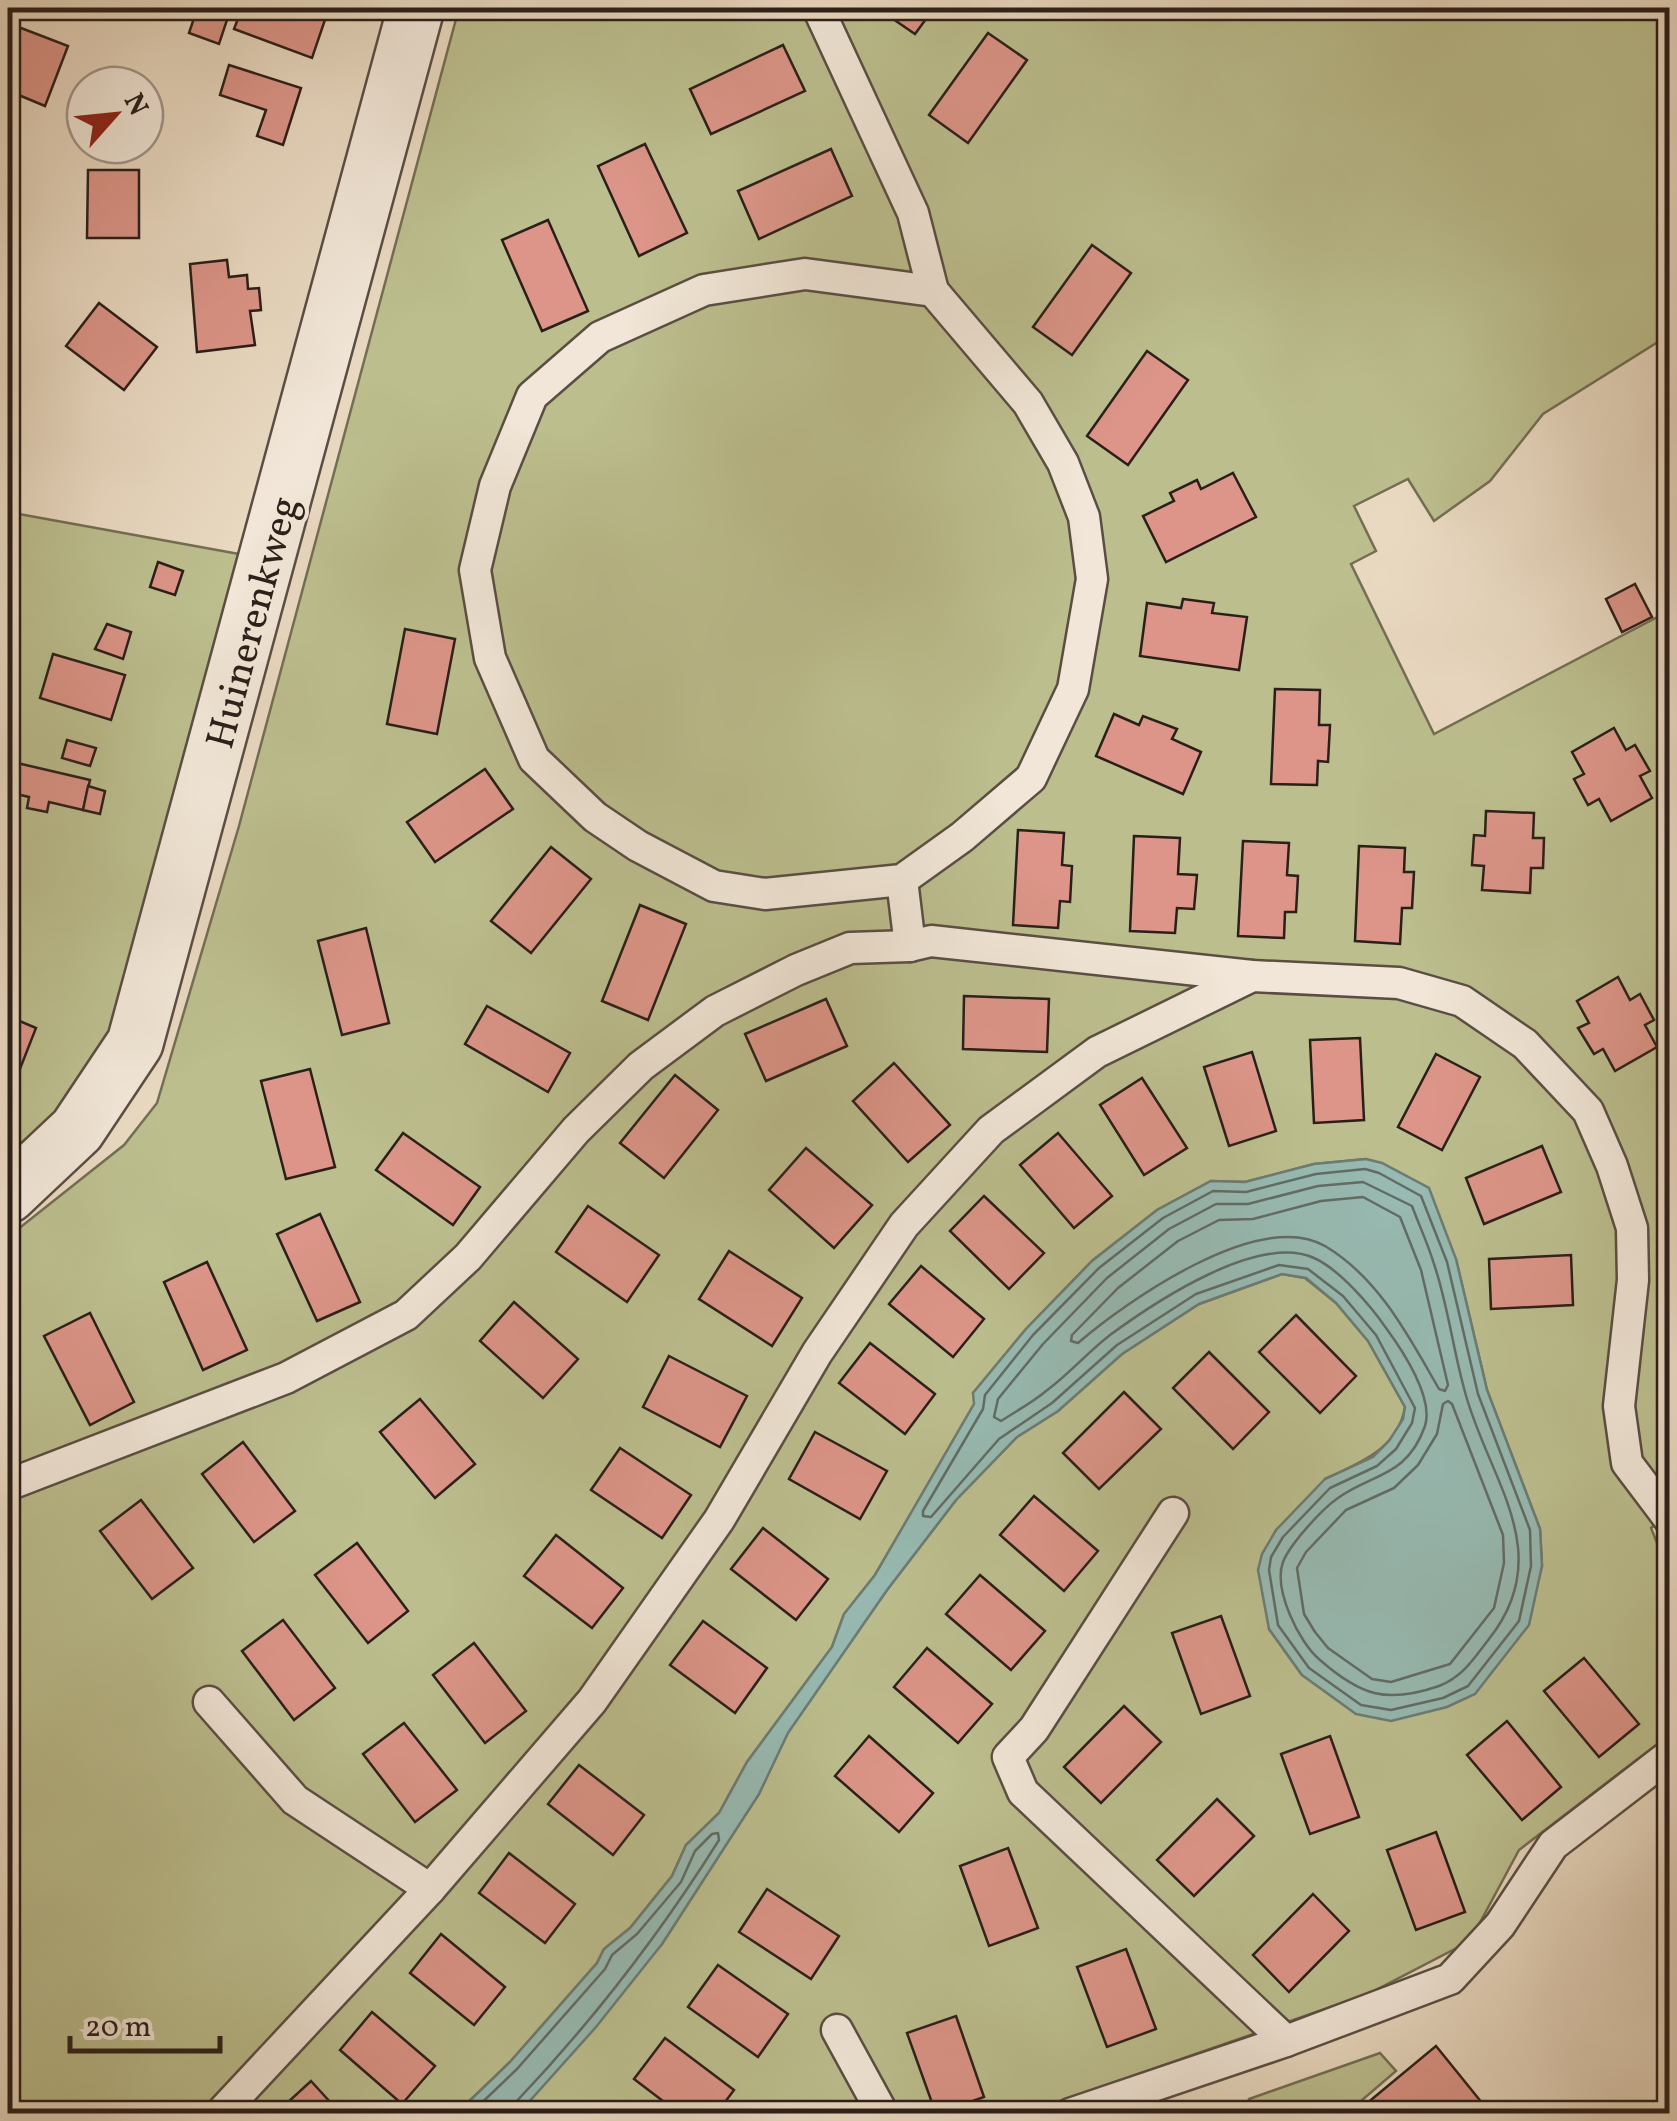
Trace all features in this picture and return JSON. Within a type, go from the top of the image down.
[{"type":"street","name":"Huinerenkweg","points":[[8,1195],[77,1130],[136,1043],[416,8]]},
{"type":"lane","points":[[818,8],[913,212],[933,291],[1028,403],[1063,463],[1084,518],[1092,579],[1074,690],[1031,778],[962,837],[902,880],[765,894],[714,886],[638,846],[595,817],[534,759],[490,658],[475,570],[495,486],[532,396],[600,336],[704,290],[805,274],[933,291]]},
{"type":"lane","points":[[902,880],[910,946]]},
{"type":"lane","points":[[8,1485],[286,1378],[406,1315],[468,1257],[576,1130],[640,1066],[715,1011],[850,948],[910,946],[931,941],[1252,976],[1399,983],[1462,1001],[1525,1044],[1588,1111],[1612,1166],[1632,1228],[1633,1280],[1619,1406],[1627,1463],[1670,1520]]},
{"type":"lane","points":[[220,2114],[430,1889],[592,1701],[719,1520],[816,1353],[904,1225],[992,1130],[1097,1052],[1252,976]]},
{"type":"lane","points":[[1173,1514],[1034,1729],[1008,1757],[1024,1792],[1286,2040]]},
{"type":"lane","points":[[209,1702],[295,1800],[430,1889]]},
{"type":"lane","points":[[1070,2114],[1450,1979],[1500,1925],[1554,1846],[1670,1754]]},
{"type":"lane","points":[[837,2030],[883,2114]]},
{"type":"green space","points":[[459,8],[1669,8],[1669,335],[1543,414],[1490,481],[1434,521],[1408,479],[1354,506],[1376,551],[1351,564],[1434,734],[1669,611],[1670,1513],[1651,1528],[1669,1573],[1669,1735],[1519,1850],[1470,1941],[1368,1994],[1026,2113],[519,2113],[662,1944],[759,1794],[787,1733],[887,1590],[956,1500],[1017,1437],[1058,1411],[1122,1354],[1199,1304],[1282,1274],[1305,1278],[1336,1303],[1368,1341],[1405,1407],[1394,1434],[1376,1453],[1325,1479],[1269,1629],[1302,1675],[1542,1566],[1540,1529],[1487,1390],[1456,1259],[1366,1159],[1314,1164],[1245,1182],[1211,1181],[1157,1210],[1092,1261],[1026,1329],[973,1393],[975,1404],[875,1575],[844,1614],[832,1647],[747,1762],[719,1813],[686,1845],[672,1876],[630,1928],[604,1949],[597,1963],[510,2062],[457,2113],[8,2113],[8,1237],[124,1145],[157,1103],[239,826]]},
{"type":"green space","points":[[8,512],[250,556],[108,1082],[8,1177]]},
{"type":"green space","points":[[1380,2053],[1396,2071],[1347,2113],[1246,2113],[1249,2099]]},
{"type":"water","points":[[1366,1159],[1382,1163],[1429,1188],[1456,1259],[1487,1390],[1540,1529],[1542,1566],[1529,1625],[1475,1694],[1447,1707],[1391,1721],[1356,1714],[1302,1675],[1269,1629],[1258,1570],[1276,1530],[1325,1479],[1373,1457],[1389,1441],[1403,1419],[1405,1407],[1368,1341],[1336,1303],[1306,1278],[1282,1274],[1199,1304],[1122,1354],[1058,1411],[1017,1437],[956,1500],[887,1590],[788,1733],[759,1794],[662,1944],[596,2027],[519,2113],[457,2113],[510,2062],[597,1963],[604,1949],[630,1928],[672,1876],[686,1845],[719,1813],[747,1762],[832,1647],[844,1614],[875,1575],[974,1404],[973,1393],[1026,1329],[1092,1261],[1157,1210],[1211,1181],[1245,1182],[1314,1164]]},
{"type":"building","points":[[242,8],[262,14],[264,8],[329,8],[312,58],[234,29]]},
{"type":"building","points":[[877,8],[934,8],[915,34]]},
{"type":"building","points":[[197,9],[227,20],[219,44],[189,33]]},
{"type":"building","points":[[8,23],[68,46],[45,106],[9,91],[13,80],[8,75],[13,61],[8,59]]},
{"type":"building","points":[[988,33],[1027,60],[968,143],[929,115]]},
{"type":"building","points":[[783,45],[805,91],[711,134],[690,89]]},
{"type":"building","points":[[229,65],[301,88],[283,145],[257,136],[266,110],[220,95]]},
{"type":"building","points":[[645,144],[687,233],[639,256],[598,166]]},
{"type":"building","points":[[831,149],[852,196],[759,239],[738,191]]},
{"type":"building","points":[[88,170],[139,170],[139,238],[87,238]]},
{"type":"building","points":[[548,220],[588,311],[542,331],[502,240]]},
{"type":"building","points":[[1092,245],[1131,273],[1072,355],[1033,327]]},
{"type":"building","points":[[227,260],[229,277],[247,275],[248,289],[259,288],[261,310],[250,311],[255,345],[197,352],[190,264]]},
{"type":"building","points":[[99,303],[157,347],[124,390],[66,346]]},
{"type":"building","points":[[1147,351],[1188,380],[1128,465],[1087,436]]},
{"type":"building","points":[[1233,473],[1256,517],[1166,562],[1143,516],[1174,501],[1170,493],[1197,480],[1201,489]]},
{"type":"building","points":[[158,562],[183,571],[175,595],[150,587]]},
{"type":"building","points":[[1635,584],[1652,617],[1622,632],[1606,599]]},
{"type":"building","points":[[1183,599],[1214,603],[1212,613],[1247,617],[1239,670],[1140,656],[1147,603],[1181,608]]},
{"type":"building","points":[[107,624],[131,632],[123,659],[95,649]]},
{"type":"building","points":[[405,629],[455,639],[437,734],[387,724]]},
{"type":"building","points":[[53,654],[125,675],[111,720],[40,698]]},
{"type":"building","points":[[1275,689],[1320,690],[1319,725],[1330,725],[1328,762],[1318,761],[1317,785],[1271,784]]},
{"type":"building","points":[[1114,714],[1139,725],[1143,716],[1177,729],[1172,739],[1201,752],[1183,794],[1096,756]]},
{"type":"building","points":[[1614,728],[1626,750],[1635,745],[1650,771],[1640,776],[1652,798],[1611,821],[1599,799],[1588,805],[1574,779],[1584,774],[1572,752]]},
{"type":"building","points":[[67,740],[96,748],[90,766],[62,758]]},
{"type":"building","points":[[13,762],[90,780],[83,810],[49,802],[47,812],[27,808],[29,797],[8,792]]},
{"type":"building","points":[[485,769],[513,809],[435,862],[407,822]]},
{"type":"building","points":[[88,786],[105,791],[100,814],[83,810]]},
{"type":"building","points":[[1486,811],[1534,813],[1533,838],[1544,838],[1543,868],[1531,868],[1530,893],[1482,890],[1484,866],[1472,865],[1474,835],[1485,836]]},
{"type":"building","points":[[1018,830],[1064,833],[1062,865],[1072,866],[1070,902],[1060,901],[1058,928],[1013,925]]},
{"type":"building","points":[[1134,836],[1180,838],[1178,874],[1197,875],[1194,909],[1177,908],[1175,933],[1130,931]]},
{"type":"building","points":[[1243,841],[1289,843],[1287,875],[1298,876],[1296,912],[1285,912],[1284,938],[1238,936]]},
{"type":"building","points":[[1359,846],[1405,848],[1404,872],[1414,872],[1412,908],[1402,908],[1400,944],[1355,941]]},
{"type":"building","points":[[551,847],[591,879],[531,953],[491,921]]},
{"type":"building","points":[[640,905],[686,924],[648,1020],[602,1001]]},
{"type":"building","points":[[366,928],[389,1023],[342,1035],[318,941]]},
{"type":"building","points":[[1618,977],[1630,1000],[1640,994],[1654,1020],[1645,1025],[1657,1047],[1615,1071],[1603,1049],[1594,1054],[1578,1028],[1589,1023],[1577,1001]]},
{"type":"building","points":[[964,996],[1049,999],[1047,1052],[963,1049]]},
{"type":"building","points":[[826,999],[847,1046],[766,1081],[745,1034]]},
{"type":"building","points":[[487,1006],[570,1053],[548,1092],[465,1044]]},
{"type":"building","points":[[8,1016],[36,1028],[16,1079],[8,1075]]},
{"type":"building","points":[[1360,1038],[1364,1120],[1314,1123],[1310,1040]]},
{"type":"building","points":[[1252,1052],[1276,1131],[1229,1146],[1204,1067]]},
{"type":"building","points":[[1436,1054],[1480,1077],[1442,1150],[1398,1127]]},
{"type":"building","points":[[894,1063],[950,1125],[908,1162],[853,1101]]},
{"type":"building","points":[[310,1069],[335,1167],[286,1179],[261,1081]]},
{"type":"building","points":[[675,1075],[718,1110],[664,1178],[620,1143]]},
{"type":"building","points":[[1142,1078],[1187,1148],[1144,1175],[1100,1105]]},
{"type":"building","points":[[403,1133],[480,1187],[453,1225],[376,1170]]},
{"type":"building","points":[[1058,1133],[1112,1196],[1074,1228],[1020,1165]]},
{"type":"building","points":[[1542,1146],[1561,1192],[1484,1224],[1466,1178]]},
{"type":"building","points":[[806,1148],[872,1205],[834,1248],[769,1190]]},
{"type":"building","points":[[984,1196],[1044,1253],[1009,1289],[950,1231]]},
{"type":"building","points":[[588,1206],[659,1255],[627,1302],[556,1252]]},
{"type":"building","points":[[320,1214],[360,1302],[317,1321],[277,1234]]},
{"type":"building","points":[[729,1251],[802,1298],[772,1346],[699,1299]]},
{"type":"building","points":[[1571,1255],[1573,1305],[1491,1309],[1489,1259]]},
{"type":"building","points":[[207,1262],[247,1350],[203,1370],[164,1282]]},
{"type":"building","points":[[921,1266],[984,1319],[953,1357],[889,1304]]},
{"type":"building","points":[[514,1302],[578,1359],[543,1398],[480,1341]]},
{"type":"building","points":[[90,1313],[134,1402],[90,1425],[44,1336]]},
{"type":"building","points":[[1296,1315],[1356,1376],[1320,1413],[1259,1352]]},
{"type":"building","points":[[870,1343],[935,1394],[905,1434],[839,1383]]},
{"type":"building","points":[[1209,1352],[1269,1412],[1233,1449],[1173,1388]]},
{"type":"building","points":[[669,1356],[747,1396],[720,1447],[643,1407]]},
{"type":"building","points":[[1124,1392],[1161,1429],[1099,1489],[1063,1453]]},
{"type":"building","points":[[420,1399],[475,1464],[435,1498],[380,1432]]},
{"type":"building","points":[[815,1432],[887,1471],[860,1519],[789,1479]]},
{"type":"building","points":[[243,1442],[295,1511],[254,1542],[202,1474]]},
{"type":"building","points":[[620,1448],[691,1495],[662,1538],[591,1490]]},
{"type":"building","points":[[1034,1496],[1098,1551],[1064,1591],[1000,1535]]},
{"type":"building","points":[[141,1500],[193,1568],[152,1599],[100,1531]]},
{"type":"building","points":[[763,1528],[828,1579],[796,1620],[731,1569]]},
{"type":"building","points":[[556,1535],[623,1588],[592,1628],[524,1576]]},
{"type":"building","points":[[357,1543],[408,1611],[368,1643],[315,1575]]},
{"type":"building","points":[[980,1575],[1045,1631],[1011,1670],[946,1614]]},
{"type":"building","points":[[1221,1616],[1250,1696],[1201,1714],[1172,1633]]},
{"type":"building","points":[[283,1620],[335,1688],[294,1720],[242,1651]]},
{"type":"building","points":[[703,1621],[767,1668],[735,1713],[670,1665]]},
{"type":"building","points":[[474,1643],[526,1711],[485,1743],[433,1675]]},
{"type":"building","points":[[927,1648],[992,1704],[958,1743],[894,1687]]},
{"type":"building","points":[[1584,1658],[1639,1724],[1599,1757],[1544,1691]]},
{"type":"building","points":[[1124,1706],[1161,1742],[1101,1803],[1064,1767]]},
{"type":"building","points":[[1507,1721],[1561,1787],[1522,1820],[1467,1755]]},
{"type":"building","points":[[404,1723],[457,1790],[415,1822],[363,1754]]},
{"type":"building","points":[[869,1736],[933,1793],[899,1832],[835,1776]]},
{"type":"building","points":[[1330,1736],[1359,1817],[1310,1834],[1281,1754]]},
{"type":"building","points":[[579,1765],[644,1815],[613,1855],[548,1804]]},
{"type":"building","points":[[1217,1799],[1254,1836],[1194,1896],[1157,1860]]},
{"type":"building","points":[[1436,1832],[1465,1912],[1416,1930],[1387,1850]]},
{"type":"building","points":[[1008,1848],[1038,1928],[989,1946],[960,1866]]},
{"type":"building","points":[[509,1853],[575,1904],[545,1943],[479,1893]]},
{"type":"building","points":[[767,1889],[839,1936],[811,1979],[739,1932]]},
{"type":"building","points":[[1313,1894],[1349,1931],[1289,1992],[1253,1955]]},
{"type":"building","points":[[441,1934],[505,1987],[474,2025],[410,1973]]},
{"type":"building","points":[[1126,1949],[1156,2029],[1107,2047],[1077,1967]]},
{"type":"building","points":[[718,1965],[788,2014],[758,2057],[688,2007]]},
{"type":"building","points":[[372,2012],[435,2066],[402,2104],[340,2050]]},
{"type":"building","points":[[956,2016],[984,2097],[936,2114],[907,2033]]},
{"type":"building","points":[[665,2038],[734,2090],[716,2114],[680,2114],[634,2079]]},
{"type":"building","points":[[1436,2046],[1491,2114],[1354,2114]]},
{"type":"building","points":[[311,2081],[341,2114],[275,2114]]}]
